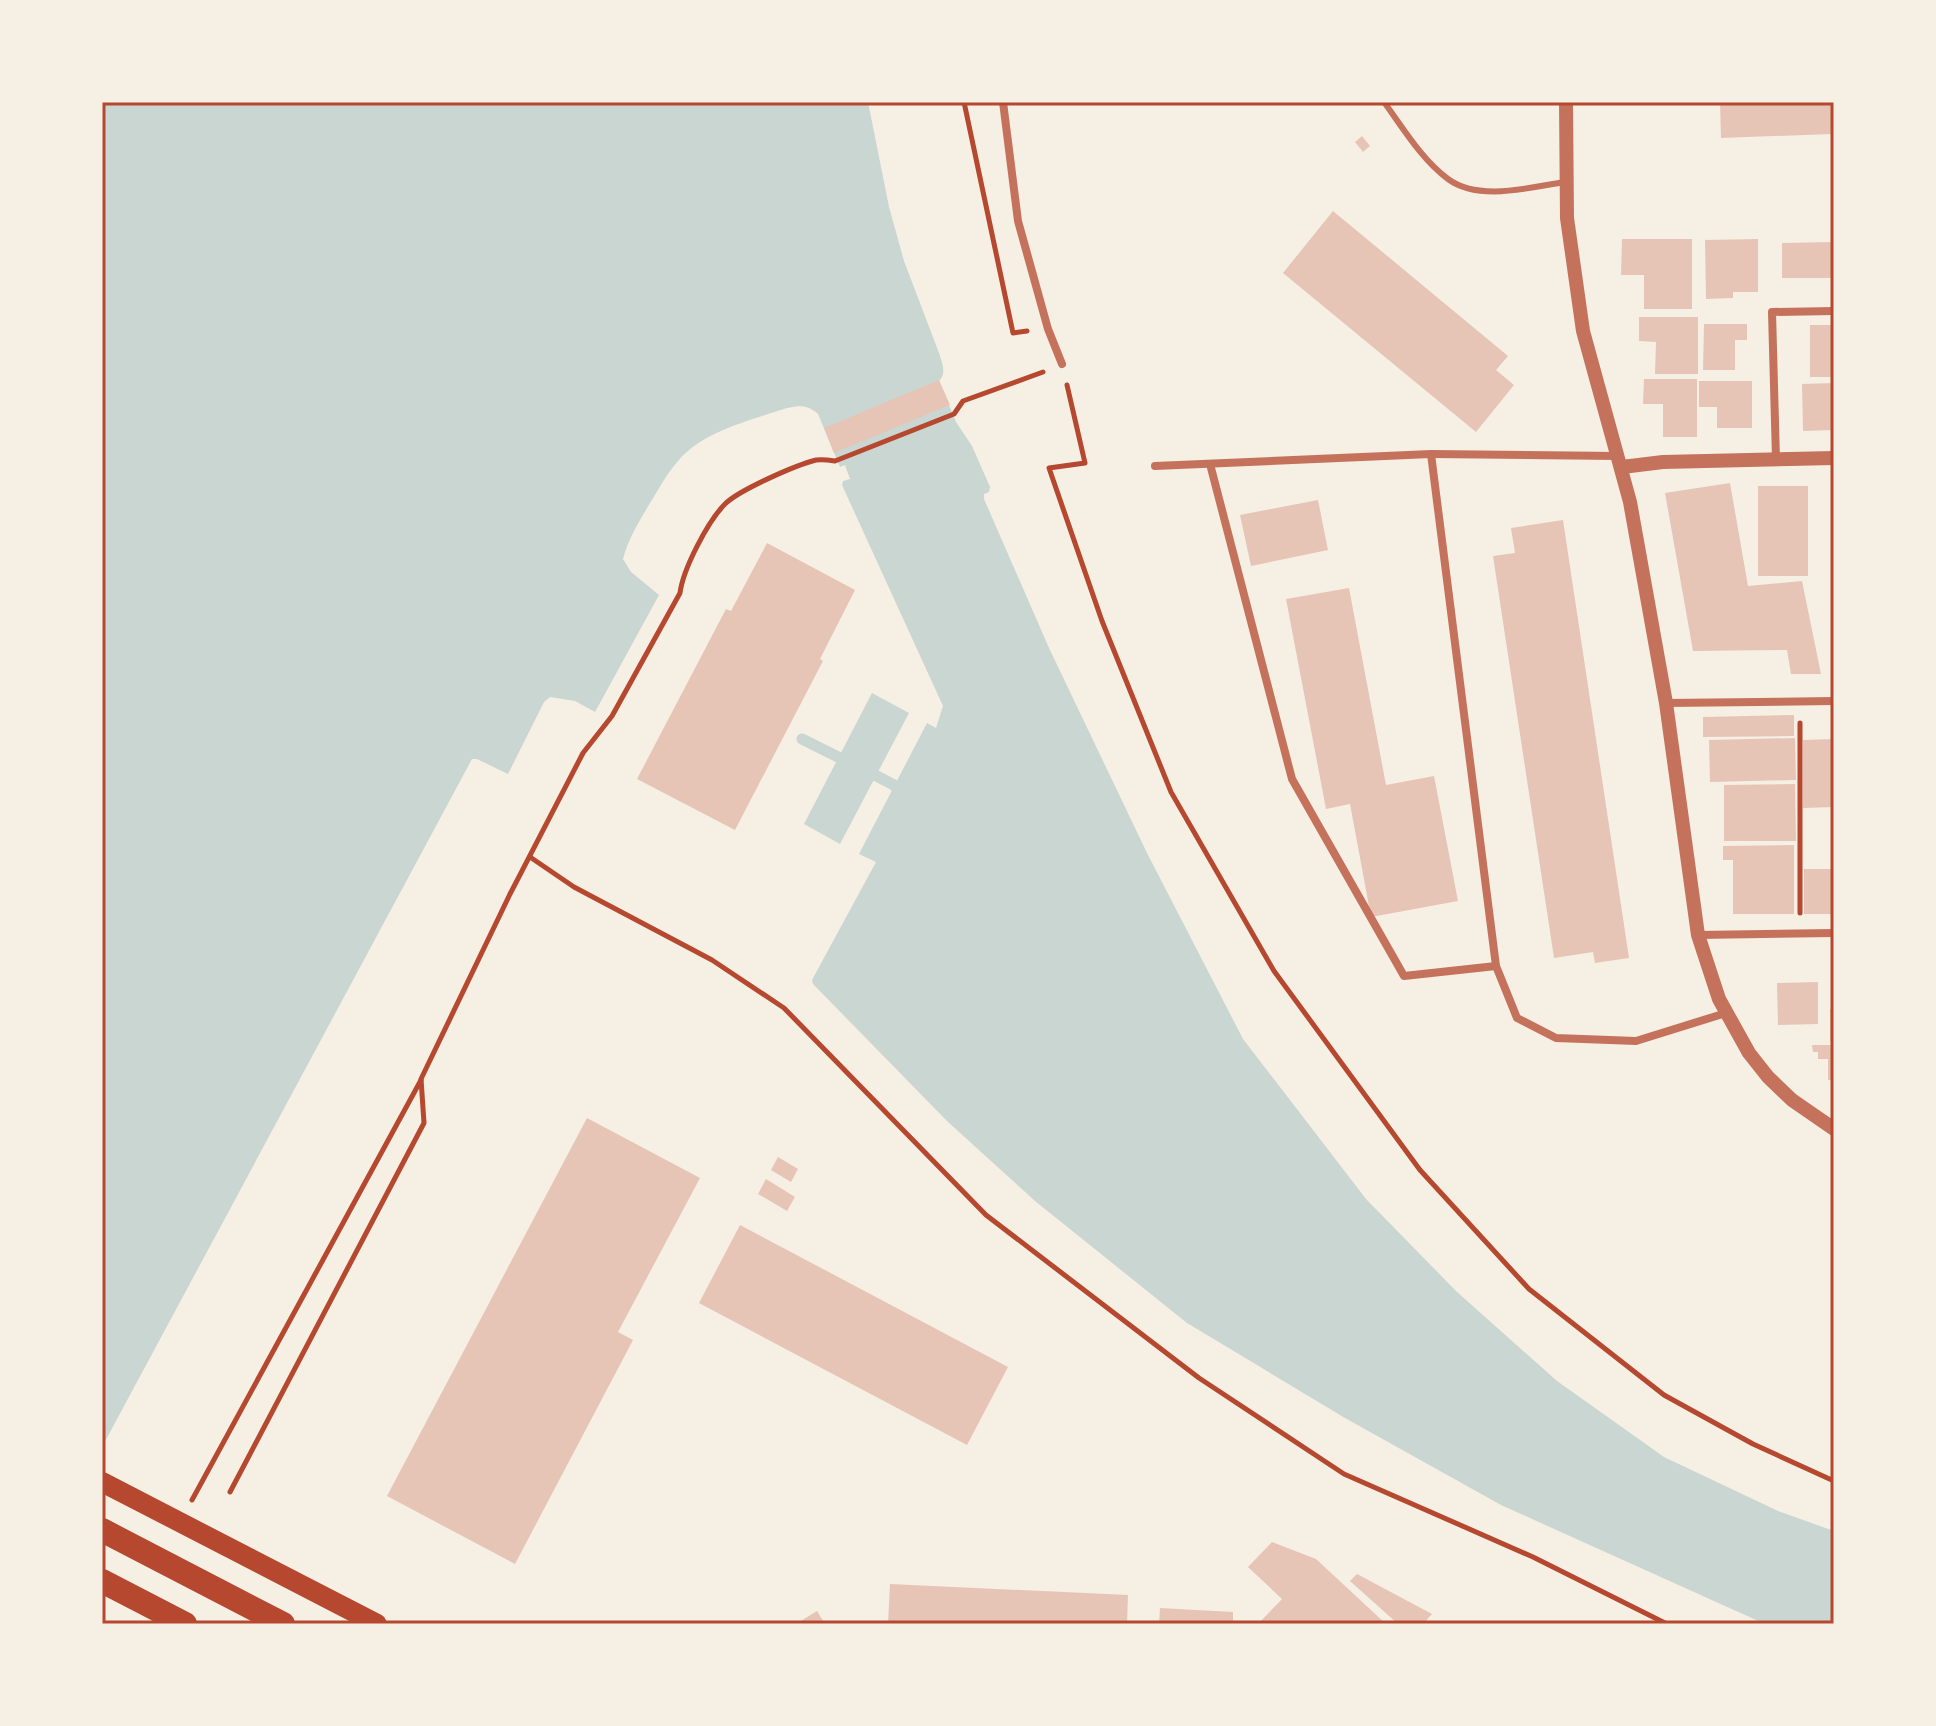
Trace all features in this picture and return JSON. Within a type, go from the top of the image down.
[{"type":"highway","points":[[102,1530],[283,1624]]},
{"type":"highway","points":[[102,1581],[185,1624]]},
{"type":"main road","points":[[102,1482],[377,1624]]},
{"type":"street","points":[[1003,102],[1018,221],[1048,329],[1062,364]]},
{"type":"street","points":[[1566,102],[1567,218],[1583,331],[1620,461],[1666,703],[1698,935],[1726,1013],[1749,1053],[1792,1100],[1834,1129]]},
{"type":"street","points":[[1776,459],[1772,312],[1834,311]]},
{"type":"street","points":[[1431,454],[1496,966],[1517,1018],[1556,1038],[1636,1041],[1726,1013]]},
{"type":"street","points":[[1155,466],[1431,454],[1648,463],[1834,458]]},
{"type":"street","points":[[1210,464],[1292,779],[1404,976],[1496,966]]},
{"type":"street","points":[[1666,703],[1834,701]]},
{"type":"street","points":[[1698,935],[1834,933]]},
{"type":"lane","points":[[1384,102],[1413,141],[1450,181],[1470,189],[1489,191],[1565,182]]},
{"type":"path","points":[[192,1501],[421,1079],[583,753],[612,716],[680,593],[681,579],[716,516],[726,503],[752,487],[818,459],[835,461],[954,414],[963,401],[1062,364],[1085,463],[1049,468],[1088,579],[1171,792],[1274,971],[1420,1170],[1529,1289],[1664,1395],[1753,1444],[1834,1481]]},
{"type":"path","points":[[1800,702],[1800,934]]},
{"type":"path","points":[[530,857],[574,887],[712,960],[784,1008],[986,1215],[1199,1378],[1344,1474],[1533,1557],[1667,1624]]},
{"type":"path","points":[[230,1492],[424,1123],[421,1079]]},
{"type":"shaded area","points":[[102,102],[868,102],[889,207],[904,261],[942,364],[943,375],[939,381],[956,422],[972,446],[990,487],[984,499],[1049,648],[1147,853],[1243,1039],[1366,1199],[1456,1291],[1557,1381],[1664,1457],[1778,1511],[1834,1531],[1834,1624],[1765,1624],[1501,1505],[1345,1418],[1187,1323],[1035,1201],[947,1121],[813,984],[812,980],[876,862],[859,854],[927,723],[936,728],[943,706],[842,485],[843,481],[850,479],[845,465],[840,467],[818,414],[801,406],[771,413],[709,437],[687,452],[667,476],[635,530],[623,559],[631,572],[659,595],[595,712],[575,701],[550,697],[544,702],[508,774],[472,759],[102,1447]]},
{"type":"shaded area","points":[[872,693],[909,713],[840,844],[804,824]]},
{"type":"building","points":[[1720,102],[1831,102],[1832,134],[1721,138]]},
{"type":"building","points":[[1362,136],[1370,146],[1363,152],[1355,142]]},
{"type":"building","points":[[1333,211],[1508,356],[1496,370],[1514,385],[1476,432],[1283,273]]},
{"type":"building","points":[[1622,239],[1692,239],[1692,309],[1644,309],[1644,275],[1621,275]]},
{"type":"building","points":[[1758,239],[1758,292],[1733,292],[1733,298],[1706,299],[1705,240]]},
{"type":"building","points":[[1834,242],[1834,278],[1782,278],[1782,243]]},
{"type":"building","points":[[1639,317],[1698,317],[1698,374],[1655,374],[1656,342],[1639,341]]},
{"type":"building","points":[[1704,324],[1747,324],[1747,340],[1735,340],[1735,370],[1703,370]]},
{"type":"building","points":[[1810,325],[1834,325],[1834,377],[1810,377]]},
{"type":"building","points":[[1644,379],[1697,379],[1697,437],[1663,437],[1663,404],[1643,404]]},
{"type":"building","points":[[939,380],[950,405],[834,453],[824,428]]},
{"type":"building","points":[[1699,381],[1752,381],[1752,428],[1717,428],[1717,407],[1699,407]]},
{"type":"building","points":[[1834,383],[1834,430],[1803,431],[1802,384]]},
{"type":"building","points":[[1730,483],[1748,586],[1802,581],[1821,674],[1791,674],[1787,650],[1693,651],[1665,493]]},
{"type":"building","points":[[1758,486],[1808,486],[1808,576],[1758,576]]},
{"type":"building","points":[[1318,500],[1328,550],[1251,566],[1240,515]]},
{"type":"building","points":[[1563,520],[1629,958],[1595,963],[1593,952],[1554,958],[1493,556],[1515,553],[1511,528]]},
{"type":"building","points":[[767,543],[855,590],[820,659],[823,661],[735,830],[637,779],[726,609],[731,611]]},
{"type":"building","points":[[1349,588],[1386,785],[1434,776],[1458,901],[1371,917],[1350,804],[1326,809],[1286,599]]},
{"type":"building","points":[[1794,715],[1794,736],[1703,737],[1703,717]]},
{"type":"building","points":[[1795,738],[1796,780],[1710,782],[1709,740]]},
{"type":"building","points":[[1834,739],[1834,807],[1803,808],[1803,740]]},
{"type":"building","points":[[1795,784],[1796,841],[1724,841],[1724,785]]},
{"type":"building","points":[[1794,845],[1794,914],[1733,914],[1733,860],[1723,860],[1723,846]]},
{"type":"building","points":[[1804,869],[1834,869],[1834,914],[1804,914]]},
{"type":"building","points":[[1818,982],[1818,1024],[1778,1025],[1777,983]]},
{"type":"building","points":[[1830,1009],[1834,1009],[1834,1041],[1830,1041]]},
{"type":"building","points":[[1812,1045],[1834,1045],[1834,1080],[1828,1080],[1828,1059],[1818,1059],[1818,1052],[1813,1052]]},
{"type":"building","points":[[587,1118],[700,1178],[618,1332],[633,1340],[515,1564],[387,1496]]},
{"type":"building","points":[[778,1157],[798,1169],[791,1182],[771,1170]]},
{"type":"building","points":[[766,1179],[795,1197],[787,1211],[758,1194]]},
{"type":"building","points":[[740,1225],[1008,1367],[967,1445],[699,1303]]},
{"type":"building","points":[[1272,1542],[1316,1559],[1386,1624],[1258,1624],[1282,1599],[1248,1567]]},
{"type":"building","points":[[1357,1574],[1432,1614],[1423,1624],[1398,1624],[1350,1581]]},
{"type":"building","points":[[890,1584],[1128,1595],[1127,1624],[888,1624]]},
{"type":"building","points":[[1160,1608],[1233,1612],[1233,1624],[1159,1624]]},
{"type":"building","points":[[817,1611],[825,1624],[796,1624]]},
{"type":"waterway","points":[[802,739],[850,763]]},
{"type":"waterway","points":[[865,770],[894,785],[903,796]]}]
